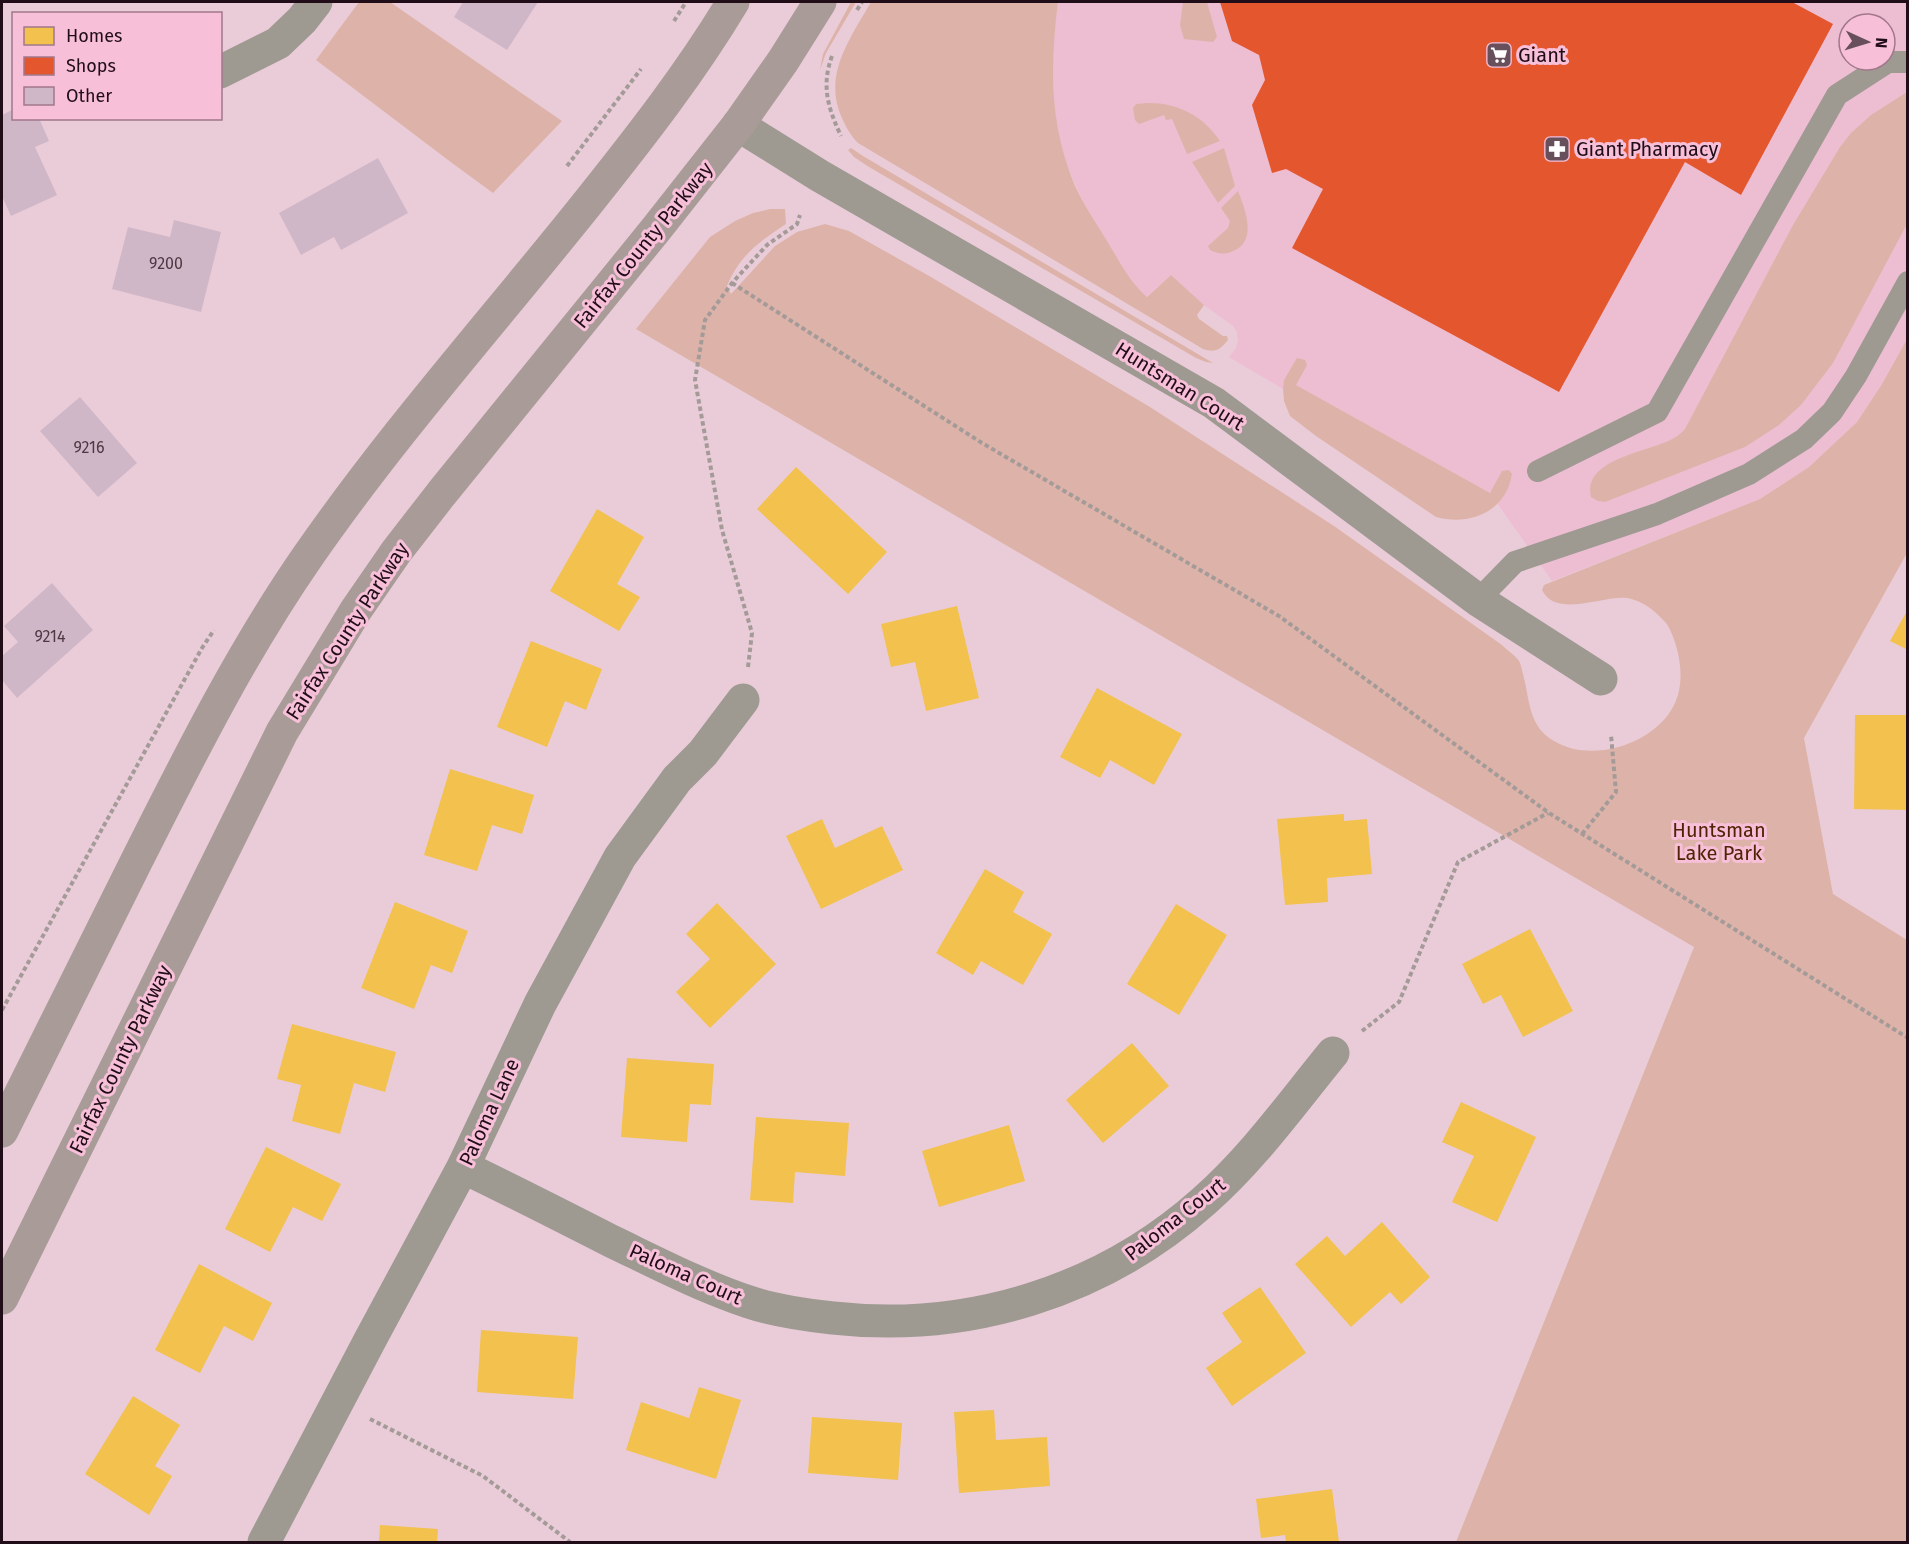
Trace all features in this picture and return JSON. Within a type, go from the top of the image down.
[{"type":"highway","points":[[2,1131],[190,755],[231,680],[307,558],[394,440],[650,124],[692,66],[733,2]]},
{"type":"highway","name":"Fairfax County Parkway","points":[[2,1298],[282,732],[356,610],[396,552],[441,494],[664,220],[738,125],[783,62],[820,2]]},
{"type":"street","points":[[222,71],[278,43],[302,20],[316,2]]},
{"type":"street","name":"Huntsman Court","points":[[738,125],[820,176],[1214,403],[1478,600],[1601,679]]},
{"type":"street","name":"Paloma Lane","points":[[264,1542],[463,1167],[540,1004],[620,857],[677,779],[704,753],[743,700]]},
{"type":"street","name":"Paloma Court","points":[[463,1167],[692,1281],[751,1302],[798,1314],[866,1322],[940,1319],[1004,1308],[1074,1284],[1119,1263],[1146,1247],[1204,1201],[1233,1172],[1277,1123],[1333,1053]]},
{"type":"lane","points":[[1538,471],[1657,412],[1837,95],[1888,62],[1908,62]]},
{"type":"lane","points":[[1478,600],[1515,562],[1667,509],[1749,474],[1804,439],[1832,412],[1856,376],[1908,282]]},
{"type":"path","points":[[857,11],[862,2]]},
{"type":"path","points":[[836,49],[831,58],[826,82],[830,113],[841,136]]},
{"type":"path","points":[[743,700],[752,633],[722,530],[695,380],[705,320],[732,283],[767,245],[796,224],[800,214]]},
{"type":"path","points":[[732,283],[982,443],[1279,616],[1548,813],[1908,1038]]},
{"type":"path","points":[[1582,834],[1616,792],[1611,735]]},
{"type":"path","points":[[1333,1053],[1399,1002],[1458,862],[1548,813]]},
{"type":"path","points":[[337,1403],[483,1476],[570,1542]]},
{"type":"shaded area","points":[[1058,2],[1907,2],[1907,339],[1882,384],[1857,422],[1809,467],[1760,499],[1552,581],[1490,493],[1296,385],[1283,389],[1229,357],[1236,348],[1238,340],[1233,326],[1204,305],[1171,275],[1146,297],[1117,260],[1076,187],[1064,157],[1056,124],[1052,89],[1052,56]]},
{"type":"green space","points":[[359,2],[390,2],[562,121],[493,193],[316,60]]},
{"type":"green space","points":[[851,2],[856,2],[826,53],[820,70],[823,54]]},
{"type":"green space","points":[[871,2],[1058,2],[1053,73],[1056,117],[1066,163],[1075,186],[1120,264],[1141,291],[1147,297],[1171,275],[1204,305],[1197,315],[1199,319],[1223,336],[1227,336],[1228,340],[1214,351],[1203,349],[858,143],[848,131],[841,116],[836,100],[835,85],[837,71],[848,42]]},
{"type":"green space","points":[[1183,2],[1207,2],[1217,37],[1213,42],[1184,39],[1180,25]]},
{"type":"green space","points":[[1907,92],[1907,224],[1833,363],[1801,405],[1779,425],[1745,447],[1605,502],[1591,497],[1591,484],[1597,473],[1607,465],[1663,443],[1685,429],[1793,225],[1840,147],[1851,133],[1871,115]]},
{"type":"green space","points":[[1148,103],[1180,108],[1198,118],[1220,141],[1187,154],[1172,119],[1166,120],[1164,115],[1139,124],[1135,120],[1133,108],[1136,104]]},
{"type":"green space","points":[[851,148],[1213,363],[1196,358],[869,167],[854,157],[848,150]]},
{"type":"green space","points":[[1224,148],[1235,186],[1218,203],[1192,162]]},
{"type":"green space","points":[[1238,191],[1248,224],[1245,240],[1241,246],[1230,252],[1221,254],[1210,250],[1208,246],[1228,228],[1230,221],[1221,208]]},
{"type":"green space","name":"Huntsman Lake Park","points":[[770,209],[785,209],[786,224],[759,243],[744,258],[727,286],[731,294],[775,246],[797,232],[825,224],[849,231],[1150,407],[1334,526],[1502,645],[1520,664],[1531,712],[1539,728],[1554,741],[1569,748],[1586,751],[1604,750],[1638,740],[1665,719],[1674,705],[1680,686],[1680,665],[1676,644],[1667,625],[1656,613],[1636,600],[1617,598],[1581,604],[1558,603],[1549,599],[1542,590],[1544,585],[1760,499],[1809,467],[1857,422],[1882,384],[1907,339],[1907,553],[1804,738],[1833,894],[1907,940],[1907,1542],[1456,1542],[1694,947],[636,329],[710,237],[735,221]]},
{"type":"green space","points":[[1297,358],[1305,360],[1307,365],[1296,385],[1490,493],[1502,471],[1509,470],[1512,474],[1502,498],[1494,507],[1473,517],[1449,519],[1436,517],[1316,436],[1290,416],[1284,401],[1284,380]]},
{"type":"building: Homes","points":[[796,467],[887,552],[848,594],[757,509]]},
{"type":"building: Homes","points":[[597,509],[644,537],[617,584],[640,597],[619,631],[550,591]]},
{"type":"building: Homes","points":[[957,606],[979,698],[926,711],[915,662],[891,667],[881,624]]},
{"type":"building: Homes","points":[[1908,609],[1908,650],[1890,641]]},
{"type":"building: Homes","points":[[531,641],[602,669],[586,710],[565,701],[547,747],[497,727]]},
{"type":"building: Homes","points":[[1097,688],[1182,734],[1154,785],[1110,760],[1100,778],[1060,757]]},
{"type":"building: Homes","points":[[1855,715],[1908,715],[1908,810],[1854,809]]},
{"type":"building: Homes","points":[[450,769],[534,795],[522,834],[492,825],[477,871],[424,855]]},
{"type":"building: Homes","points":[[1344,814],[1344,821],[1367,819],[1372,874],[1327,878],[1328,902],[1285,905],[1277,819]]},
{"type":"building: Homes","points":[[822,819],[835,848],[882,826],[903,870],[821,909],[786,836]]},
{"type":"building: Homes","points":[[985,869],[1024,892],[1013,912],[1052,934],[1023,985],[981,961],[973,975],[936,953]]},
{"type":"building: Homes","points":[[395,902],[468,931],[452,973],[431,965],[414,1009],[361,988]]},
{"type":"building: Homes","points":[[717,903],[776,964],[710,1028],[676,992],[710,959],[686,934]]},
{"type":"building: Homes","points":[[1176,904],[1227,935],[1179,1015],[1127,984]]},
{"type":"building: Homes","points":[[1530,929],[1573,1011],[1523,1037],[1501,995],[1483,1004],[1462,964]]},
{"type":"building: Homes","points":[[292,1024],[396,1052],[385,1092],[354,1083],[340,1134],[292,1121],[301,1085],[277,1079]]},
{"type":"building: Homes","points":[[1132,1043],[1169,1086],[1103,1143],[1066,1100]]},
{"type":"building: Homes","points":[[627,1058],[714,1064],[711,1105],[690,1104],[687,1142],[621,1137]]},
{"type":"building: Homes","points":[[1461,1102],[1536,1137],[1497,1222],[1452,1202],[1474,1156],[1442,1142]]},
{"type":"building: Homes","points":[[756,1117],[849,1123],[845,1176],[795,1172],[793,1203],[750,1200]]},
{"type":"building: Homes","points":[[1009,1125],[1025,1181],[939,1207],[922,1151]]},
{"type":"building: Homes","points":[[266,1147],[341,1184],[322,1221],[293,1207],[270,1252],[225,1229]]},
{"type":"building: Homes","points":[[1382,1222],[1430,1277],[1401,1304],[1390,1292],[1351,1327],[1295,1264],[1327,1236],[1345,1256]]},
{"type":"building: Homes","points":[[199,1264],[272,1303],[253,1341],[224,1326],[200,1373],[155,1350]]},
{"type":"building: Homes","points":[[1260,1287],[1306,1353],[1232,1406],[1206,1368],[1242,1342],[1222,1313]]},
{"type":"building: Homes","points":[[481,1330],[578,1337],[573,1399],[477,1392]]},
{"type":"building: Homes","points":[[699,1387],[741,1400],[716,1479],[626,1450],[641,1402],[689,1418]]},
{"type":"building: Homes","points":[[133,1396],[180,1425],[155,1466],[172,1476],[149,1515],[85,1474]]},
{"type":"building: Homes","points":[[994,1410],[996,1440],[1047,1437],[1050,1486],[959,1493],[954,1412]]},
{"type":"building: Homes","points":[[812,1417],[902,1423],[898,1480],[808,1473]]},
{"type":"building: Homes","points":[[1332,1489],[1339,1542],[1286,1542],[1285,1535],[1261,1538],[1256,1499]]},
{"type":"building: Homes","points":[[380,1525],[438,1529],[437,1542],[379,1542]]},
{"type":"building: Shops","points":[[1220,2],[1792,2],[1833,24],[1741,195],[1685,162],[1559,392],[1292,248],[1323,189],[1286,169],[1272,173],[1252,105],[1265,80],[1259,55],[1232,41]]},
{"type":"building: Other","points":[[463,2],[538,2],[507,50],[454,17]]},
{"type":"building: Other","points":[[12,110],[12,120],[40,120],[49,141],[35,147],[57,195],[11,216],[2,196],[2,115]]},
{"type":"building: Other","points":[[378,158],[408,213],[341,250],[334,237],[301,255],[279,213]]},
{"type":"building: Other","points":[[174,220],[221,232],[201,312],[112,289],[128,227],[170,237]]},
{"type":"building: Other","points":[[80,397],[137,463],[98,497],[40,431]]},
{"type":"building: Other","points":[[52,583],[93,630],[17,698],[2,680],[2,656],[18,642],[4,626]]},
{"type":"place","name":"Giant","points":[[1499,55]]},
{"type":"place","name":"Giant Pharmacy","points":[[1557,149]]}]
